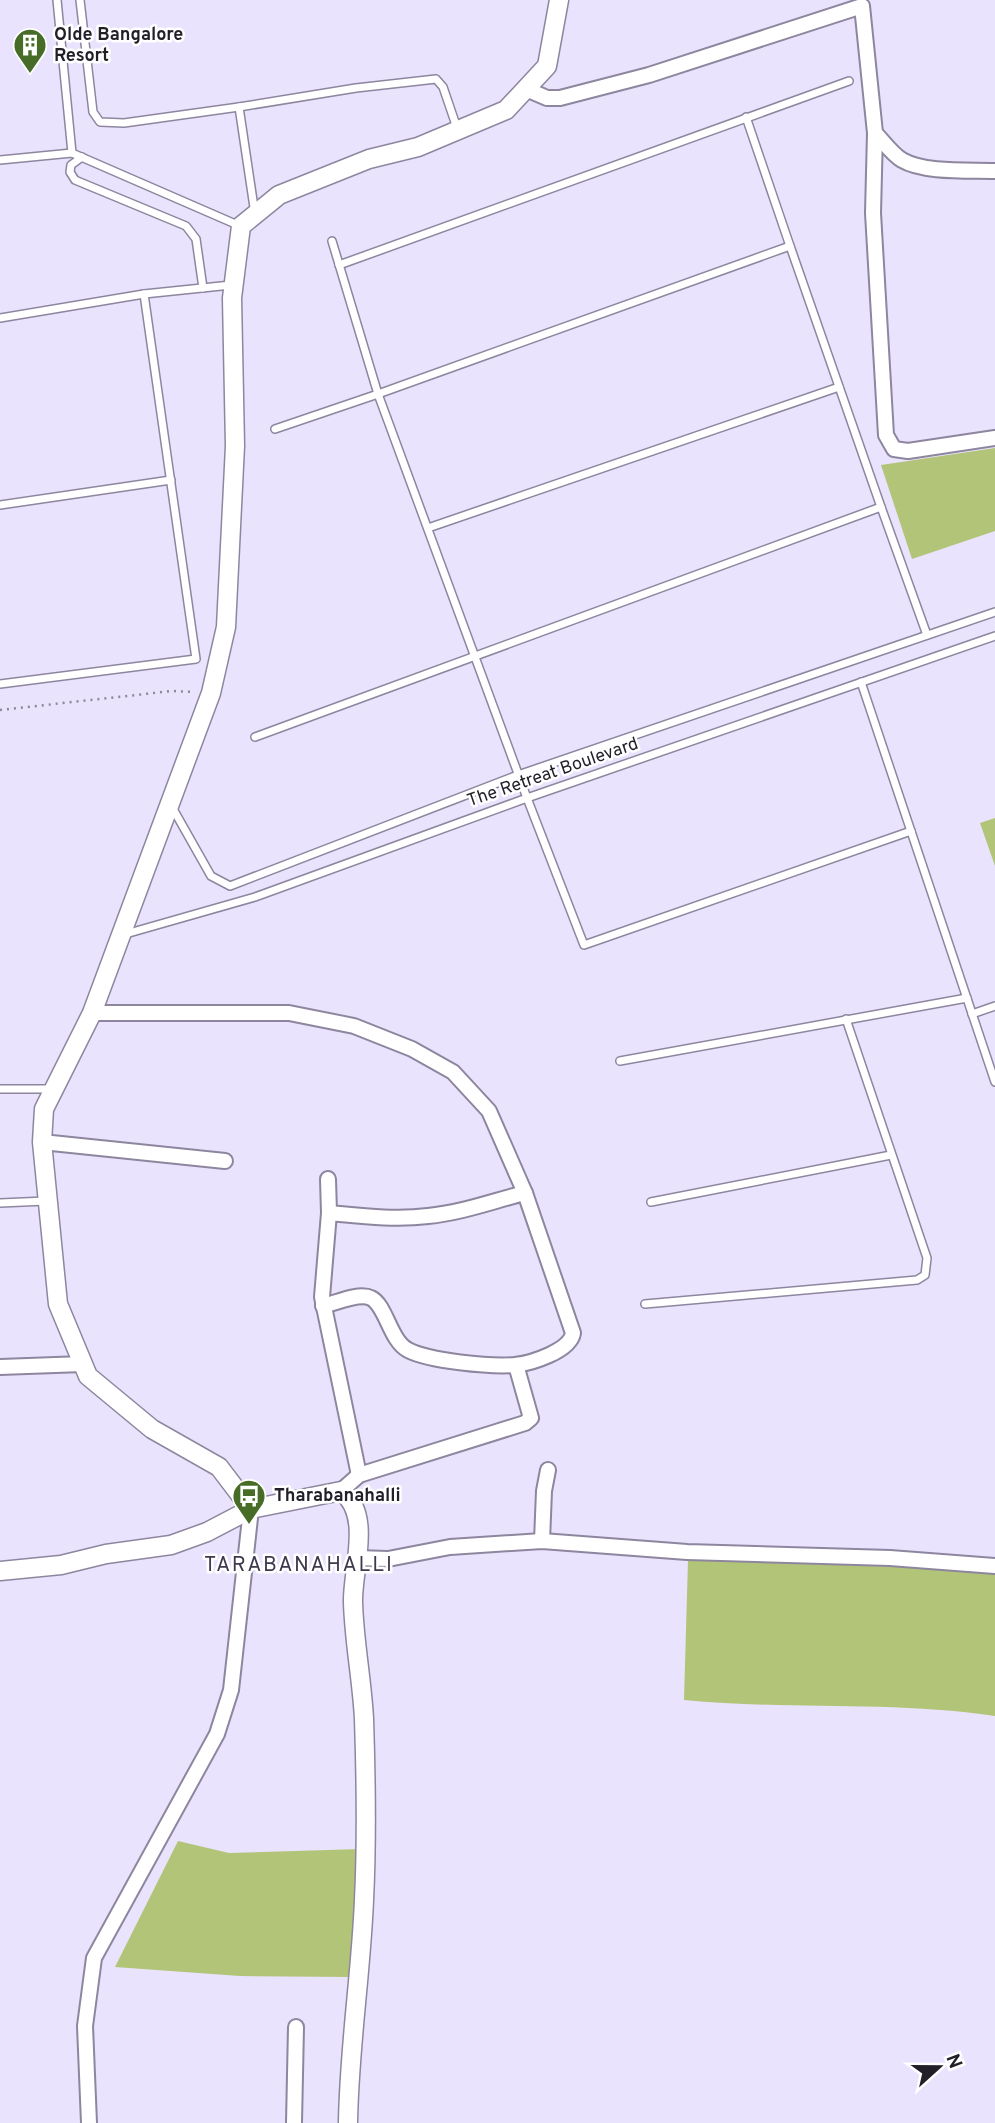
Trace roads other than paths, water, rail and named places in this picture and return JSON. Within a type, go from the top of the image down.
[{"type":"street","points":[[89,2123],[85,2026],[94,1958],[217,1734],[231,1690],[251,1509],[219,1467],[152,1429],[88,1376],[58,1304],[42,1142],[44,1109],[92,1013],[211,693],[226,627],[235,446],[234,285],[241,226],[279,195],[369,159],[418,148],[506,110],[547,66],[558,0]]},
{"type":"street","points":[[526,89],[547,98],[560,98],[649,75],[862,6],[875,133],[873,213],[886,435],[894,449],[908,451],[995,438]]},
{"type":"street","points":[[875,133],[902,160],[912,164],[995,171]]},
{"type":"street","points":[[92,1013],[289,1013],[354,1026],[412,1049],[453,1072],[489,1111],[525,1193],[573,1333],[572,1341],[566,1346],[516,1365],[475,1364],[404,1348],[374,1299],[365,1296],[323,1306]]},
{"type":"street","points":[[42,1142],[225,1161]]},
{"type":"street","points":[[328,1179],[329,1213],[322,1297],[359,1475]]},
{"type":"street","points":[[329,1213],[389,1218],[429,1216],[525,1193]]},
{"type":"street","points":[[0,1367],[83,1364]]},
{"type":"street","points":[[0,1571],[61,1565],[106,1554],[171,1545],[206,1532],[251,1509],[341,1491],[359,1475],[525,1423],[531,1418],[516,1365]]},
{"type":"street","points":[[542,1541],[544,1491],[548,1470]]},
{"type":"street","points":[[341,1491],[349,1497],[355,1510],[359,1538],[353,1600],[364,1717],[364,1900],[348,2089],[348,2123]]},
{"type":"street","points":[[357,1558],[388,1559],[450,1547],[542,1541],[687,1552],[890,1558],[995,1566]]},
{"type":"street","points":[[294,2123],[296,2027]]},
{"type":"lane","points":[[57,0],[72,153]]},
{"type":"lane","points":[[80,0],[93,112],[100,122],[124,123],[356,88],[436,79],[443,87],[458,131]]},
{"type":"lane","points":[[339,265],[849,81]]},
{"type":"lane","points":[[239,107],[255,214]]},
{"type":"lane","points":[[746,117],[927,635]]},
{"type":"lane","points":[[0,160],[72,153],[241,226]]},
{"type":"lane","points":[[82,157],[71,165],[70,172],[75,180],[180,222],[191,232],[199,251],[204,288]]},
{"type":"lane","points":[[332,241],[379,394],[518,775],[584,945],[911,831]]},
{"type":"lane","points":[[275,429],[790,246]]},
{"type":"lane","points":[[0,318],[144,294],[234,285]]},
{"type":"lane","points":[[0,684],[196,659],[144,294]]},
{"type":"lane","points":[[428,528],[839,387]]},
{"type":"lane","points":[[0,505],[171,480]]},
{"type":"lane","points":[[255,737],[881,507]]},
{"type":"lane","points":[[169,804],[211,876],[230,886],[518,775],[995,612]]},
{"type":"lane","name":"The Retreat Boulevard","points":[[121,936],[255,897],[527,798],[995,636]]},
{"type":"lane","points":[[861,682],[995,1082]]},
{"type":"lane","points":[[620,1061],[967,998]]},
{"type":"lane","points":[[972,1014],[995,1006]]},
{"type":"lane","points":[[645,1304],[917,1280],[925,1275],[926,1258],[846,1019]]},
{"type":"lane","points":[[0,1089],[54,1088]]},
{"type":"lane","points":[[651,1202],[891,1155]]},
{"type":"lane","points":[[0,1203],[47,1201]]},
{"type":"place","name":"Olde Bangalore Resort","points":[[30,75]]},
{"type":"place","name":"Tharabanahalli","points":[[249,1526]]},
{"type":"district","name":"TARABANAHALLI","points":[[299,1565]]}]
